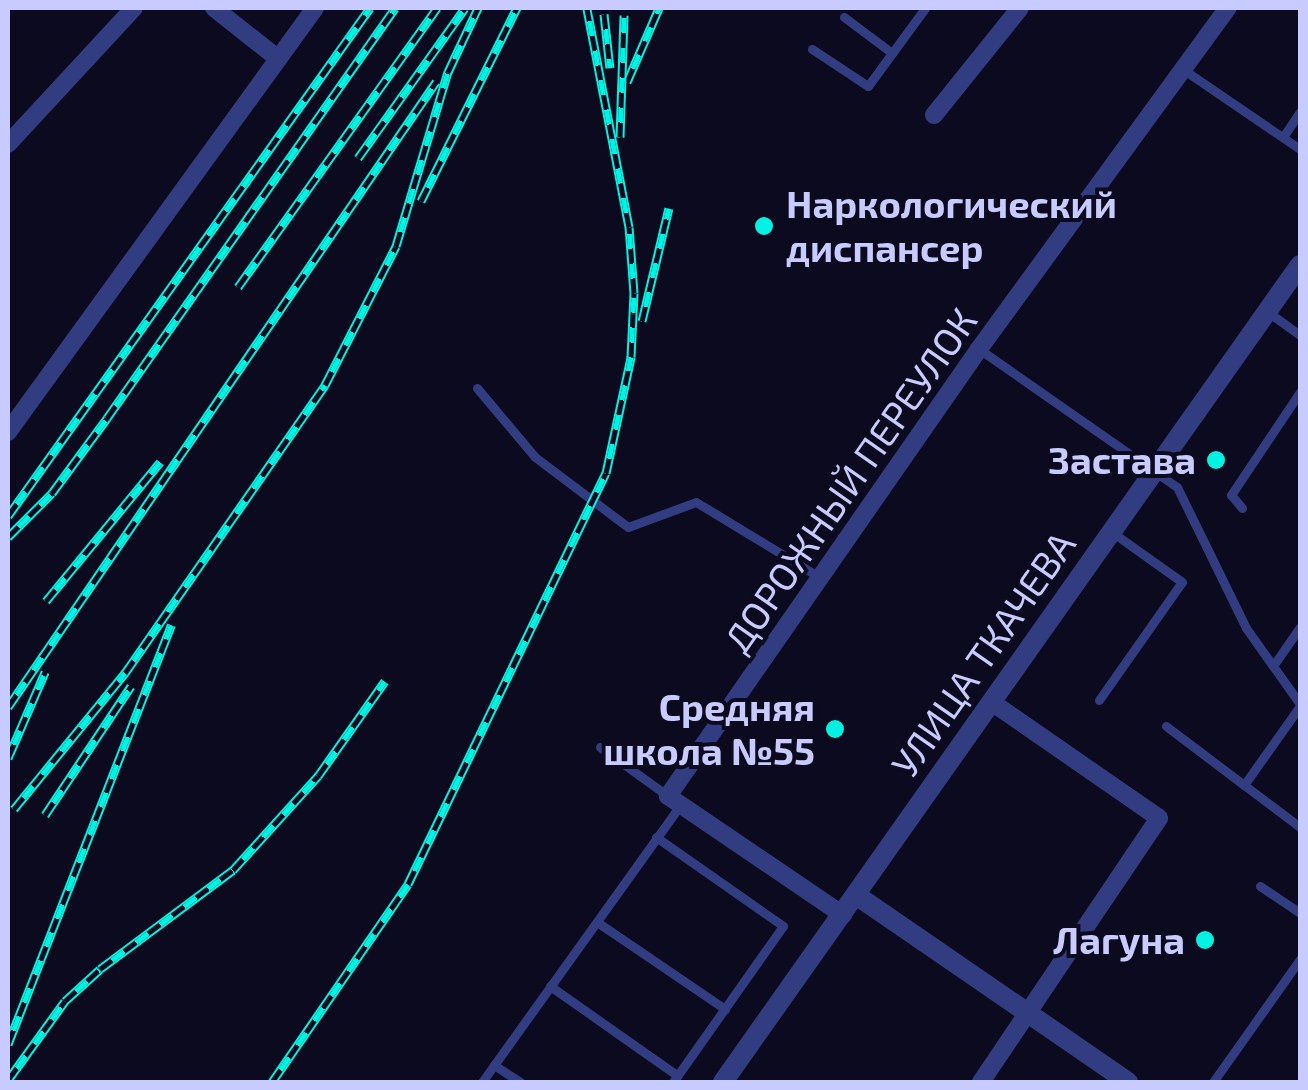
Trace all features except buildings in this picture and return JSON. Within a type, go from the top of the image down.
[{"type":"street","points":[[8,144],[134,8]]},
{"type":"street","points":[[214,8],[276,57]]},
{"type":"street","points":[[8,432],[314,8]]},
{"type":"street","points":[[934,115],[1020,8]]},
{"type":"street","name":"ДОРОЖНЫЙ ПЕРЕУЛОК","points":[[674,800],[979,349],[1228,8]]},
{"type":"street","name":"УЛИЦА ТКАЧЕВА","points":[[723,1082],[1300,265]]},
{"type":"street","points":[[981,1082],[1159,818],[993,704]]},
{"type":"street","points":[[674,800],[843,914]]},
{"type":"street","points":[[856,894],[1128,1082]]},
{"type":"lane","points":[[812,49],[868,86],[926,8]]},
{"type":"lane","points":[[844,17],[892,54]]},
{"type":"lane","points":[[1184,70],[1300,149]]},
{"type":"lane","points":[[1284,138],[1300,112]]},
{"type":"lane","points":[[1268,312],[1300,335]]},
{"type":"lane","points":[[979,349],[1177,486],[1246,628],[1300,705],[1244,785]]},
{"type":"lane","points":[[477,388],[535,457],[628,527],[696,502],[824,580]]},
{"type":"lane","points":[[1242,508],[1231,494],[1300,392]]},
{"type":"lane","points":[[1099,700],[1182,582],[1112,532]]},
{"type":"lane","points":[[1274,666],[1300,627]]},
{"type":"lane","points":[[1166,726],[1300,827]]},
{"type":"lane","points":[[482,1082],[656,837],[674,800],[600,746]]},
{"type":"lane","points":[[550,986],[675,1079],[725,1009],[783,926],[656,837]]},
{"type":"lane","points":[[1260,886],[1300,913]]},
{"type":"lane","points":[[597,922],[725,1009]]},
{"type":"lane","points":[[1213,1082],[1300,959]]},
{"type":"lane","points":[[494,1065],[520,1082]]},
{"type":"railway","points":[[8,516],[370,8]]},
{"type":"railway","points":[[8,537],[52,493],[107,418],[395,8]]},
{"type":"railway","points":[[238,287],[437,8]]},
{"type":"railway","points":[[358,158],[465,8]]},
{"type":"railway","points":[[14,809],[125,673],[325,385],[396,246],[448,72],[478,8]]},
{"type":"railway","points":[[421,201],[517,8]]},
{"type":"railway","points":[[272,1082],[408,884],[606,473],[631,357],[634,293],[629,227],[587,8]]},
{"type":"railway","points":[[627,82],[659,8]]},
{"type":"railway","points":[[604,14],[610,68]]},
{"type":"railway","points":[[620,137],[624,15]]},
{"type":"railway","points":[[8,707],[436,82]]},
{"type":"railway","points":[[642,321],[669,208]]},
{"type":"railway","points":[[46,601],[160,462]]},
{"type":"railway","points":[[8,1044],[171,625]]},
{"type":"railway","points":[[8,758],[45,672]]},
{"type":"railway","points":[[8,1080],[65,1001],[100,969],[233,870],[318,776],[385,681]]},
{"type":"railway","points":[[45,815],[131,686]]},
{"type":"place","name":"Наркологический диспансер","points":[[764,226]]},
{"type":"place","name":"Застава","points":[[1216,460]]},
{"type":"place","name":"Средняя школа №55","points":[[835,729]]},
{"type":"place","name":"Лагуна","points":[[1205,940]]}]
